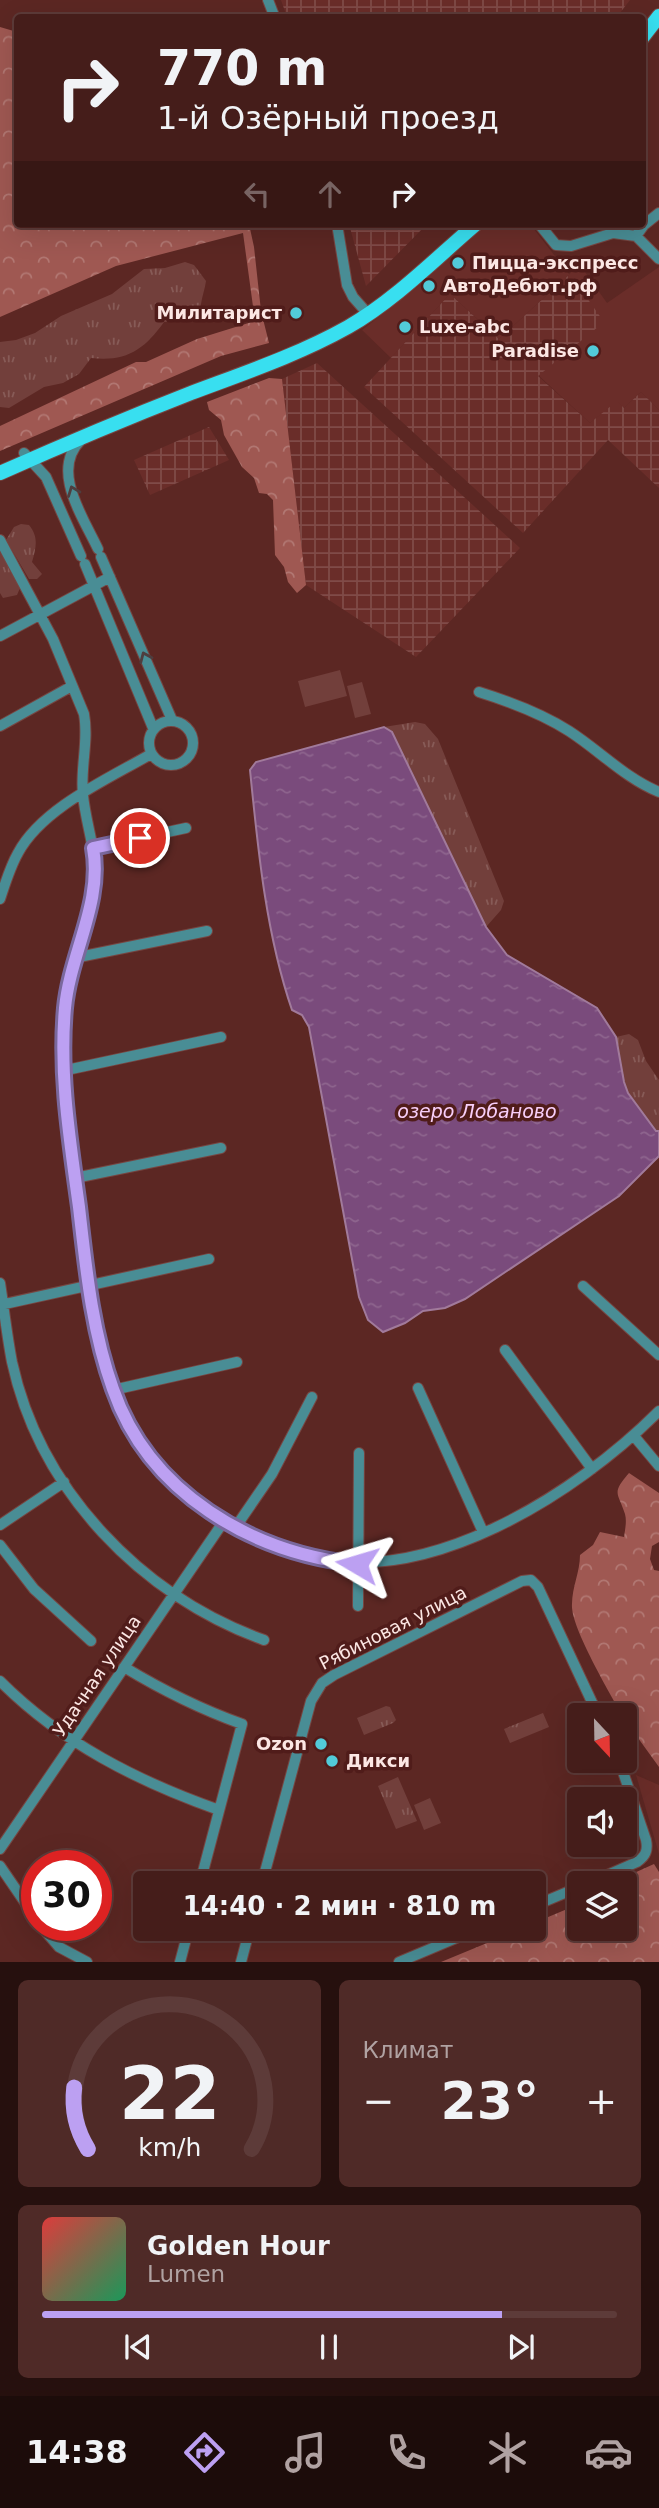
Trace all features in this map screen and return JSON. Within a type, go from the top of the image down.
[{"type":"main road","points":[[646,20],[659,4]]},
{"type":"main road","points":[[646,33],[659,16]]},
{"type":"main road","points":[[0,473],[27,456],[188,384],[307,340],[365,311],[459,228]]},
{"type":"main road","points":[[0,463],[86,436],[283,358],[332,335],[417,275],[471,228]]},
{"type":"street","points":[[338,228],[347,285],[365,311]]},
{"type":"street","points":[[542,228],[556,245],[571,246],[613,233],[636,236],[659,259]]},
{"type":"street","points":[[636,236],[642,228]]},
{"type":"street","points":[[86,436],[69,454],[68,477],[172,720]]},
{"type":"street","points":[[27,456],[46,477],[153,728]]},
{"type":"street","points":[[0,540],[40,614],[84,714],[86,727],[83,794],[96,863],[94,886],[74,958],[65,1005],[62,1071],[89,1285],[99,1341],[113,1390],[134,1432],[156,1461],[188,1494],[235,1528],[282,1549],[312,1558],[357,1564],[395,1561],[439,1551],[484,1532],[530,1508],[592,1469],[634,1436],[659,1411]]},
{"type":"street","points":[[0,636],[110,577]]},
{"type":"street","points":[[0,726],[72,686]]},
{"type":"street","points":[[479,692],[542,715],[571,732],[622,772],[659,792]]},
{"type":"street","points":[[172,720],[185,725],[191,732],[193,742],[191,752],[184,761],[174,765],[163,764],[151,754],[148,738],[153,728],[172,720]]},
{"type":"street","points":[[0,899],[18,852],[36,829],[55,812],[151,754]]},
{"type":"street","points":[[93,848],[186,828]]},
{"type":"street","points":[[74,958],[207,931]]},
{"type":"street","points":[[62,1071],[221,1037]]},
{"type":"street","points":[[75,1178],[221,1148]]},
{"type":"street","points":[[1,1305],[209,1259]]},
{"type":"street","points":[[0,1283],[1,1305],[13,1364],[26,1407],[40,1441],[64,1482],[103,1534],[133,1563],[173,1595],[229,1627],[264,1640]]},
{"type":"street","points":[[583,1286],[659,1355]]},
{"type":"street","points":[[505,1350],[592,1469]]},
{"type":"street","points":[[113,1390],[237,1362]]},
{"type":"street","points":[[418,1388],[484,1532]]},
{"type":"street","points":[[235,1528],[272,1474],[312,1397]]},
{"type":"street","points":[[634,1436],[659,1466]]},
{"type":"street","points":[[358,1606],[359,1452]]},
{"type":"street","points":[[0,1525],[64,1482]]},
{"type":"street","name":"Удачная улица","points":[[0,1849],[224,1521]]},
{"type":"street","points":[[0,1545],[34,1589],[91,1641]]},
{"type":"street","name":"Рябиновая улица","points":[[265,1871],[311,1701],[322,1683],[344,1670],[522,1581],[531,1580],[538,1587],[592,1703]]},
{"type":"street","points":[[124,1667],[202,1710],[242,1724],[203,1871]]},
{"type":"street","points":[[0,1681],[100,1759],[177,1795],[219,1810]]},
{"type":"street","points":[[618,1871],[637,1863],[644,1857],[647,1849],[624,1773]]},
{"type":"street","points":[[0,1866],[21,1897]]},
{"type":"street","points":[[546,1901],[567,1892]]},
{"type":"street","points":[[54,1941],[59,1947],[87,1962]]},
{"type":"street","points":[[180,1962],[186,1941]]},
{"type":"street","points":[[241,1962],[247,1941]]},
{"type":"street","points":[[400,1962],[449,1941]]},
{"type":"shaded area","points":[[281,0],[630,0],[619,14],[286,14]]},
{"type":"shaded area","points":[[350,228],[423,228],[366,286]]},
{"type":"shaded area","points":[[483,228],[533,228],[569,274],[580,265],[607,303],[659,267],[659,410],[641,392],[624,408],[617,402],[590,423],[538,375],[570,274],[499,339],[450,294],[391,358],[362,330],[417,287]]},
{"type":"shaded area","points":[[570,274],[604,322],[538,376],[590,423],[617,401],[624,408],[641,392],[659,410],[659,488],[608,440],[523,533],[364,387],[450,294],[499,339]]},
{"type":"shaded area","points":[[317,363],[520,548],[416,657],[306,585],[282,379]]},
{"type":"shaded area","points":[[209,427],[229,460],[150,495],[134,460]]},
{"type":"shaded area","points":[[636,1775],[659,1785],[659,1854]]},
{"type":"green space","points":[[0,27],[14,31],[14,228],[250,228],[261,311],[269,343],[221,356],[0,451],[0,426],[136,362],[146,362],[197,339],[255,321],[243,233],[116,266],[0,317]]},
{"type":"green space","points":[[185,262],[194,265],[206,281],[196,315],[182,321],[164,322],[149,340],[133,352],[114,358],[91,358],[79,374],[63,383],[44,387],[9,408],[0,407],[0,342],[35,333],[61,316],[112,294],[144,269],[165,268]]},
{"type":"green space","points":[[269,378],[282,379],[306,585],[297,593],[288,582],[284,567],[275,555],[273,500],[267,494],[259,493],[254,478],[242,467],[224,435],[221,420],[209,410],[207,402]]},
{"type":"green space","points":[[29,525],[34,534],[32,562],[42,574],[37,579],[29,579],[6,540],[14,527]]},
{"type":"green space","points":[[0,550],[20,588],[17,595],[3,598],[0,593]]},
{"type":"green space","points":[[340,670],[347,696],[305,707],[298,681]]},
{"type":"green space","points":[[362,682],[371,714],[355,718],[347,686]]},
{"type":"green space","points":[[415,722],[425,724],[438,739],[504,901],[501,910],[486,927],[392,732],[384,727]]},
{"type":"green space","points":[[629,1034],[638,1040],[646,1061],[659,1080],[659,1131],[656,1132],[628,1093],[624,1082],[616,1037]]},
{"type":"green space","points":[[629,1473],[659,1493],[659,1542],[652,1546],[650,1559],[654,1570],[659,1571],[659,1767],[637,1737],[637,1703],[615,1703],[584,1643],[573,1614],[573,1592],[580,1555],[593,1545],[600,1532],[624,1537],[626,1517],[618,1493],[620,1485]]},
{"type":"green space","points":[[386,1706],[390,1707],[396,1720],[364,1735],[357,1718]]},
{"type":"green space","points":[[543,1713],[549,1727],[510,1743],[504,1729]]},
{"type":"green space","points":[[398,1777],[417,1821],[396,1829],[378,1786]]},
{"type":"green space","points":[[430,1798],[441,1823],[424,1830],[414,1805]]},
{"type":"green space","points":[[654,1864],[659,1872],[659,1962],[441,1962],[492,1941],[546,1941],[546,1918],[567,1909],[567,1941],[637,1941],[637,1872]]},
{"type":"water","name":"озеро Лобаново","points":[[384,727],[392,732],[486,927],[507,955],[597,1008],[616,1037],[628,1093],[656,1131],[659,1131],[659,1156],[619,1196],[465,1299],[445,1308],[423,1311],[405,1323],[383,1332],[368,1320],[359,1297],[309,1027],[302,1015],[292,1010],[276,952],[260,861],[250,770],[256,762]]},
{"type":"place","name":"Пицца-экспресс","points":[[458,263]]},
{"type":"place","name":"АвтоДебют.рф","points":[[429,286]]},
{"type":"place","name":"Милитарист","points":[[296,313]]},
{"type":"place","name":"Luxe-abc","points":[[405,327]]},
{"type":"place","name":"Paradise","points":[[593,351]]},
{"type":"place","name":"Ozon","points":[[321,1744]]},
{"type":"place","name":"Дикси","points":[[332,1761]]},
{"type":"route","points":[[140,838],[93,848],[96,863],[94,886],[72,967],[65,1005],[62,1059],[65,1105],[89,1285],[99,1341],[113,1390],[138,1439],[176,1483],[202,1506],[248,1535],[282,1549],[312,1558],[357,1564]]}]
